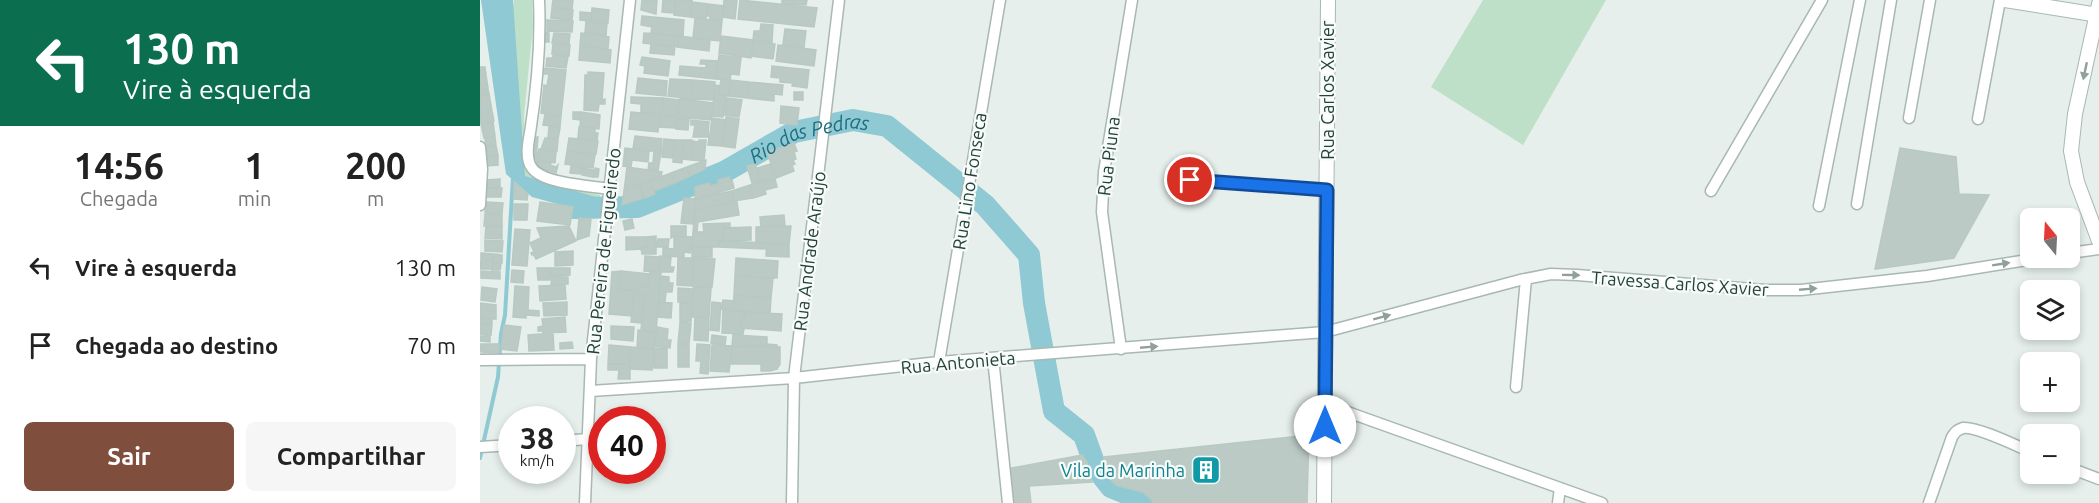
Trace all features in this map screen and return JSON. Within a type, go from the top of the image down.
[{"type":"street","points":[[539,0],[539,63],[528,161],[538,174],[548,178],[610,192]]},
{"type":"street","name":"Rua Pereira de Figueiredo","points":[[589,406],[591,359],[630,0]]},
{"type":"street","name":"Rua Andrade Araújo","points":[[792,503],[794,378],[838,0]]},
{"type":"street","name":"Rua Lino Fonseca","points":[[939,362],[1000,0]]},
{"type":"street","name":"Rua Piuna","points":[[1121,349],[1102,212],[1102,194],[1132,0]]},
{"type":"street","name":"Rua Carlos Xavier","points":[[1324,503],[1328,0]]},
{"type":"street","points":[[1711,191],[1822,0]]},
{"type":"street","points":[[1819,206],[1860,0]]},
{"type":"street","points":[[1857,204],[1892,0]]},
{"type":"street","points":[[1909,118],[1930,0]]},
{"type":"street","points":[[1978,119],[2000,0]]},
{"type":"street","points":[[2006,0],[2098,11],[2075,114],[2072,151],[2077,182],[2099,241]]},
{"type":"street","points":[[480,147],[482,169],[480,205]]},
{"type":"street","points":[[1190,180],[1327,190]]},
{"type":"street","points":[[2080,252],[2099,249]]},
{"type":"street","name":"Travessa Carlos Xavier","points":[[1325,332],[1551,274],[1577,274],[1765,290],[1801,290],[1927,276],[2020,261]]},
{"type":"street","points":[[1516,387],[1526,279]]},
{"type":"street","name":"Rua Antonieta","points":[[590,391],[794,378],[939,362],[1325,332]]},
{"type":"street","points":[[993,358],[1008,503]]},
{"type":"street","points":[[481,360],[591,359]]},
{"type":"street","points":[[1325,404],[1602,503]]},
{"type":"street","points":[[1929,503],[1955,432],[1961,429],[1973,429],[2020,448]]},
{"type":"street","points":[[576,440],[588,439]]},
{"type":"street","name":"Rua Pereira de Figueiredo","points":[[585,503],[588,439]]},
{"type":"street","points":[[480,447],[498,446]]},
{"type":"street","points":[[2080,472],[2099,479]]},
{"type":"street","points":[[1558,503],[1560,488]]},
{"type":"green space","points":[[514,0],[532,0],[533,26],[524,116],[525,161],[534,179],[600,195],[598,205],[572,203],[516,172],[505,81]]},
{"type":"green space","points":[[1483,0],[1606,0],[1523,145],[1431,87]]},
{"type":"water","points":[[481,0],[513,0],[525,176],[599,198],[597,215],[532,197],[506,174]]},
{"type":"building","points":[[553,0],[573,0],[572,9],[552,7]]},
{"type":"building","points":[[642,0],[657,0],[656,14],[641,10]]},
{"type":"building","points":[[663,0],[675,0],[674,13],[662,12]]},
{"type":"building","points":[[676,0],[692,0],[690,17],[674,15]]},
{"type":"building","points":[[724,0],[737,0],[735,19],[723,17]]},
{"type":"building","points":[[740,0],[817,8],[814,27],[738,19]]},
{"type":"building","points":[[782,0],[807,0],[806,5],[782,3]]},
{"type":"building","points":[[692,2],[708,4],[706,19],[690,17]]},
{"type":"building","points":[[708,4],[724,6],[722,21],[710,20],[710,16],[706,16]]},
{"type":"building","points":[[552,8],[573,10],[572,20],[551,18]]},
{"type":"building","points":[[592,8],[609,10],[608,23],[591,21]]},
{"type":"building","points":[[580,12],[592,13],[591,21],[580,20]]},
{"type":"building","points":[[642,16],[684,20],[683,37],[651,33],[652,27],[641,25]]},
{"type":"building","points":[[695,18],[722,21],[720,41],[693,38]]},
{"type":"building","points":[[547,20],[573,21],[572,32],[547,31]]},
{"type":"building","points":[[586,21],[607,24],[606,35],[585,33]]},
{"type":"building","points":[[761,24],[773,25],[772,43],[753,40],[754,31],[760,31]]},
{"type":"building","points":[[785,29],[806,31],[804,47],[783,44]]},
{"type":"building","points":[[544,32],[549,33],[549,42],[543,42]]},
{"type":"building","points":[[554,33],[570,34],[569,44],[552,43]]},
{"type":"building","points":[[581,33],[609,37],[608,49],[580,45]]},
{"type":"building","points":[[644,33],[679,36],[677,47],[643,43]]},
{"type":"building","points":[[679,36],[710,40],[709,51],[677,47]]},
{"type":"building","points":[[721,36],[753,40],[751,58],[719,53]]},
{"type":"building","points":[[753,40],[775,44],[773,59],[751,56]]},
{"type":"building","points":[[553,44],[570,45],[569,56],[552,54]]},
{"type":"building","points":[[651,44],[675,46],[674,55],[650,53]]},
{"type":"building","points":[[778,45],[816,50],[814,66],[776,61]]},
{"type":"building","points":[[580,46],[611,50],[610,63],[579,60]]},
{"type":"building","points":[[553,55],[568,57],[566,68],[546,66],[547,58],[553,58]]},
{"type":"building","points":[[719,55],[741,58],[739,75],[731,74],[730,80],[716,79]]},
{"type":"building","points":[[642,57],[670,61],[668,76],[644,73],[645,66],[640,65]]},
{"type":"building","points":[[701,60],[718,61],[715,79],[679,75],[680,66],[706,68],[706,64],[700,64]]},
{"type":"building","points":[[772,66],[809,70],[807,88],[792,86],[793,83],[780,82],[780,78],[771,77]]},
{"type":"building","points":[[480,67],[485,67],[486,75],[480,76]]},
{"type":"building","points":[[545,68],[566,70],[561,116],[541,113],[544,85],[547,86],[549,74],[544,74]]},
{"type":"building","points":[[588,72],[604,73],[602,100],[605,99],[605,104],[599,104],[598,111],[584,110],[585,75],[588,75]]},
{"type":"building","points":[[486,75],[488,88],[480,90],[480,76]]},
{"type":"building","points":[[638,78],[667,81],[666,96],[636,93]]},
{"type":"building","points":[[670,79],[693,80],[692,99],[668,96]]},
{"type":"building","points":[[721,79],[730,80],[729,96],[714,94],[715,85],[720,86]]},
{"type":"building","points":[[693,80],[715,82],[714,100],[692,99]]},
{"type":"building","points":[[730,80],[748,82],[747,98],[729,96]]},
{"type":"building","points":[[748,82],[783,85],[782,95],[774,94],[774,101],[747,98]]},
{"type":"building","points":[[488,89],[489,94],[480,95],[480,91]]},
{"type":"building","points":[[794,92],[803,92],[803,100],[794,100]]},
{"type":"building","points":[[489,94],[492,111],[480,113],[480,95]]},
{"type":"building","points":[[714,94],[726,96],[723,117],[712,116]]},
{"type":"building","points":[[631,97],[663,98],[661,114],[641,112],[641,104],[631,103]]},
{"type":"building","points":[[663,98],[679,100],[677,116],[661,115]]},
{"type":"building","points":[[727,98],[742,100],[739,117],[725,115]]},
{"type":"building","points":[[680,99],[713,103],[711,120],[678,117]]},
{"type":"building","points":[[781,106],[799,108],[797,125],[780,123]]},
{"type":"building","points":[[492,111],[494,121],[481,124],[480,113]]},
{"type":"building","points":[[573,112],[580,112],[580,120],[573,119]]},
{"type":"building","points":[[581,112],[600,115],[599,129],[580,126]]},
{"type":"building","points":[[631,112],[660,115],[658,132],[629,129]]},
{"type":"building","points":[[545,114],[561,116],[560,127],[543,125]]},
{"type":"building","points":[[661,116],[676,117],[675,128],[659,127]]},
{"type":"building","points":[[726,117],[739,119],[735,148],[722,146]]},
{"type":"building","points":[[677,118],[689,119],[688,130],[676,129]]},
{"type":"building","points":[[712,118],[726,120],[722,146],[708,145],[709,137],[693,137],[695,125],[691,125],[691,120],[709,122],[708,134],[710,134]]},
{"type":"building","points":[[493,122],[495,136],[484,138],[481,124]]},
{"type":"building","points":[[549,126],[560,128],[558,139],[548,138]]},
{"type":"building","points":[[579,127],[595,128],[595,133],[598,133],[597,140],[578,138]]},
{"type":"building","points":[[635,136],[662,139],[661,152],[633,149]]},
{"type":"building","points":[[495,137],[496,146],[486,147],[485,138]]},
{"type":"building","points":[[532,137],[538,137],[536,160],[532,159]]},
{"type":"building","points":[[545,138],[558,140],[557,151],[541,149]]},
{"type":"building","points":[[569,138],[598,141],[596,154],[567,151]]},
{"type":"building","points":[[664,139],[674,140],[673,158],[662,157]]},
{"type":"building","points":[[674,140],[683,140],[682,163],[673,162]]},
{"type":"building","points":[[683,140],[692,140],[691,160],[682,159]]},
{"type":"building","points":[[699,140],[706,140],[704,161],[691,160],[692,141],[699,142]]},
{"type":"building","points":[[794,143],[797,151],[794,152],[795,164],[792,165],[794,171],[776,178],[767,152]]},
{"type":"building","points":[[496,146],[498,155],[487,156],[486,147]]},
{"type":"building","points":[[625,148],[649,151],[648,162],[632,160],[631,167],[623,166]]},
{"type":"building","points":[[1900,148],[1956,157],[1959,194],[1989,195],[1954,258],[1875,269]]},
{"type":"building","points":[[539,149],[556,152],[555,163],[537,160]]},
{"type":"building","points":[[567,151],[595,155],[593,168],[565,164]]},
{"type":"building","points":[[654,151],[661,152],[658,171],[648,170],[649,163],[653,163]]},
{"type":"building","points":[[498,155],[498,165],[487,166],[487,156]]},
{"type":"building","points":[[706,160],[705,169],[690,176],[687,167]]},
{"type":"building","points":[[537,161],[551,163],[550,165],[556,167],[558,165],[556,173],[540,168]]},
{"type":"building","points":[[755,164],[760,181],[752,183],[747,166]]},
{"type":"building","points":[[771,164],[776,178],[760,181],[757,168]]},
{"type":"building","points":[[571,166],[582,167],[581,174],[570,173]]},
{"type":"building","points":[[627,167],[662,172],[661,177],[624,191]]},
{"type":"building","points":[[687,167],[690,176],[675,183],[671,173]]},
{"type":"building","points":[[583,168],[594,170],[593,177],[582,175]]},
{"type":"building","points":[[595,168],[599,169],[598,177],[594,177]]},
{"type":"building","points":[[671,173],[675,183],[654,191],[650,181]]},
{"type":"building","points":[[729,177],[730,181],[719,184],[718,180]]},
{"type":"building","points":[[500,179],[500,187],[486,188],[486,180]]},
{"type":"building","points":[[775,179],[777,187],[765,190],[766,194],[753,198],[750,185]]},
{"type":"building","points":[[732,180],[734,188],[695,199],[695,187],[709,183],[710,186]]},
{"type":"building","points":[[650,181],[655,194],[645,198],[640,185]]},
{"type":"building","points":[[514,182],[528,194],[527,200],[514,199]]},
{"type":"building","points":[[639,185],[643,198],[622,205],[624,191]]},
{"type":"building","points":[[750,185],[753,198],[734,201],[732,191]]},
{"type":"building","points":[[486,188],[502,188],[501,197],[486,197]]},
{"type":"building","points":[[732,191],[734,201],[695,210],[696,199]]},
{"type":"building","points":[[684,198],[696,199],[693,224],[681,223]]},
{"type":"building","points":[[486,202],[503,203],[502,214],[485,213]]},
{"type":"building","points":[[540,202],[573,207],[570,225],[537,221]]},
{"type":"building","points":[[737,202],[739,215],[698,222],[697,232],[693,232],[695,210]]},
{"type":"building","points":[[514,204],[528,204],[527,220],[514,220]]},
{"type":"building","points":[[485,214],[502,215],[502,226],[484,226]]},
{"type":"building","points":[[784,215],[785,226],[761,227],[760,217]]},
{"type":"building","points":[[579,218],[591,219],[589,236],[577,240]]},
{"type":"building","points":[[632,219],[634,228],[625,230],[623,221]]},
{"type":"building","points":[[730,223],[730,228],[723,228],[723,241],[719,241],[719,247],[692,247],[693,232],[704,232],[703,224]]},
{"type":"building","points":[[569,226],[576,241],[536,259],[532,255],[531,253],[534,252],[530,243],[541,238],[537,228]]},
{"type":"building","points":[[671,226],[686,226],[686,237],[671,238]]},
{"type":"building","points":[[791,226],[789,244],[756,243],[756,227]]},
{"type":"building","points":[[486,227],[502,227],[502,239],[485,238]]},
{"type":"building","points":[[751,227],[751,240],[723,241],[723,228]]},
{"type":"building","points":[[515,229],[530,230],[527,266],[512,265]]},
{"type":"building","points":[[656,236],[656,254],[642,254],[641,247],[647,247],[646,237]]},
{"type":"building","points":[[674,236],[692,237],[690,253],[684,252],[684,257],[663,256],[663,248],[674,249]]},
{"type":"building","points":[[626,237],[646,237],[647,247],[626,250]]},
{"type":"building","points":[[658,239],[669,239],[668,247],[657,247]]},
{"type":"building","points":[[485,240],[503,241],[502,252],[485,251]]},
{"type":"building","points":[[719,241],[767,243],[766,249],[719,247]]},
{"type":"building","points":[[767,243],[789,244],[789,257],[766,256]]},
{"type":"building","points":[[692,247],[712,248],[712,257],[692,257]]},
{"type":"building","points":[[573,251],[573,265],[555,266],[555,252]]},
{"type":"building","points":[[481,253],[493,254],[493,261],[481,260]]},
{"type":"building","points":[[494,254],[502,255],[502,263],[493,263]]},
{"type":"building","points":[[645,256],[659,257],[658,272],[644,271]]},
{"type":"building","points":[[660,256],[671,258],[670,267],[674,267],[673,272],[659,272]]},
{"type":"building","points":[[678,258],[693,258],[692,286],[677,285]]},
{"type":"building","points":[[694,258],[715,259],[712,287],[693,287]]},
{"type":"building","points":[[736,258],[778,261],[777,278],[735,276]]},
{"type":"building","points":[[481,260],[493,261],[492,269],[480,269]]},
{"type":"building","points":[[493,263],[501,264],[500,270],[492,270]]},
{"type":"building","points":[[537,268],[551,268],[550,280],[538,280]]},
{"type":"building","points":[[551,268],[570,268],[570,275],[551,276]]},
{"type":"building","points":[[512,270],[524,271],[523,283],[511,282]]},
{"type":"building","points":[[481,271],[500,272],[500,279],[481,278]]},
{"type":"building","points":[[621,271],[619,290],[634,290],[632,316],[609,314],[612,272]]},
{"type":"building","points":[[621,271],[649,274],[648,287],[639,286],[638,294],[634,293],[634,290],[619,290]]},
{"type":"building","points":[[650,271],[661,272],[656,332],[641,330],[644,294],[638,294],[639,286],[648,287]]},
{"type":"building","points":[[660,276],[669,277],[669,283],[673,283],[672,292],[659,292]]},
{"type":"building","points":[[735,276],[773,278],[771,298],[734,295]]},
{"type":"building","points":[[552,277],[568,277],[568,284],[551,284]]},
{"type":"building","points":[[565,285],[566,299],[540,301],[539,286]]},
{"type":"building","points":[[515,286],[529,287],[528,310],[539,311],[539,316],[513,317]]},
{"type":"building","points":[[482,287],[497,289],[495,302],[481,300]]},
{"type":"building","points":[[694,287],[711,288],[709,317],[692,317]]},
{"type":"building","points":[[678,288],[693,289],[692,303],[678,302]]},
{"type":"building","points":[[659,292],[666,292],[665,303],[658,302]]},
{"type":"building","points":[[634,293],[644,294],[641,323],[631,322]]},
{"type":"building","points":[[734,295],[771,298],[770,313],[733,310]]},
{"type":"building","points":[[723,300],[734,301],[733,310],[722,309]]},
{"type":"building","points":[[567,302],[567,315],[544,316],[543,303]]},
{"type":"building","points":[[658,302],[672,303],[671,318],[657,317]]},
{"type":"building","points":[[712,302],[721,303],[719,331],[710,330]]},
{"type":"building","points":[[480,303],[496,305],[496,311],[480,310]]},
{"type":"building","points":[[680,303],[692,303],[691,322],[680,322]]},
{"type":"building","points":[[480,310],[496,311],[496,319],[480,318]]},
{"type":"building","points":[[723,310],[745,312],[745,318],[741,318],[743,334],[722,333]]},
{"type":"building","points":[[745,312],[782,314],[781,331],[741,328],[741,318],[745,318]]},
{"type":"building","points":[[565,317],[566,332],[543,333],[543,331],[538,331],[538,327],[543,326],[542,319]]},
{"type":"building","points":[[695,317],[709,317],[708,341],[694,340]]},
{"type":"building","points":[[480,319],[492,320],[492,324],[480,323]]},
{"type":"building","points":[[680,323],[691,324],[689,344],[678,343]]},
{"type":"building","points":[[480,324],[492,324],[491,335],[480,334]]},
{"type":"building","points":[[504,325],[521,327],[517,351],[501,349]]},
{"type":"building","points":[[611,326],[634,327],[633,341],[611,339]]},
{"type":"building","points":[[657,327],[668,329],[667,340],[671,340],[670,348],[654,346]]},
{"type":"building","points":[[638,330],[656,332],[654,349],[637,348]]},
{"type":"building","points":[[553,333],[554,350],[529,351],[528,335]]},
{"type":"building","points":[[712,335],[726,337],[725,345],[711,343]]},
{"type":"building","points":[[733,335],[767,337],[767,344],[777,345],[777,347],[732,346]]},
{"type":"building","points":[[480,336],[490,336],[490,342],[480,341]]},
{"type":"building","points":[[572,342],[573,348],[560,349],[560,343]]},
{"type":"building","points":[[480,344],[499,344],[499,353],[481,352]]},
{"type":"building","points":[[678,344],[689,344],[689,367],[678,367]]},
{"type":"building","points":[[697,344],[710,345],[708,374],[700,373],[701,361],[696,361]]},
{"type":"building","points":[[609,345],[631,347],[629,364],[608,364]]},
{"type":"building","points":[[712,345],[732,346],[729,372],[710,371]]},
{"type":"building","points":[[732,346],[780,347],[780,364],[777,369],[761,371],[761,364],[731,364]]},
{"type":"building","points":[[631,347],[654,349],[652,370],[630,369]]},
{"type":"building","points":[[654,348],[667,349],[667,368],[654,368]]},
{"type":"building","points":[[608,364],[630,364],[630,379],[618,379],[619,370],[608,370]]},
{"type":"building","name":"Vila da Marinha","points":[[1309,435],[1307,503],[1153,503],[1142,492],[1116,485],[1102,466],[1104,457]]},
{"type":"building","name":"Vila da Marinha","points":[[1082,455],[1087,462],[1092,482],[1029,486],[1031,503],[1011,503],[1006,469]]},
{"type":"waterway","name":"Rio das Pedras","points":[[569,206],[574,208],[637,207],[724,172],[794,132],[853,120],[887,126],[985,205],[1029,255],[1034,303],[1054,411],[1084,435],[1096,468],[1111,487],[1150,503]]},
{"type":"waterway","points":[[480,458],[498,377],[501,334],[505,315],[513,177]]},
{"type":"place","name":"Vila da Marinha","points":[[1206,470]]},
{"type":"route","points":[[1190,180],[1327,190],[1325,426]]}]
